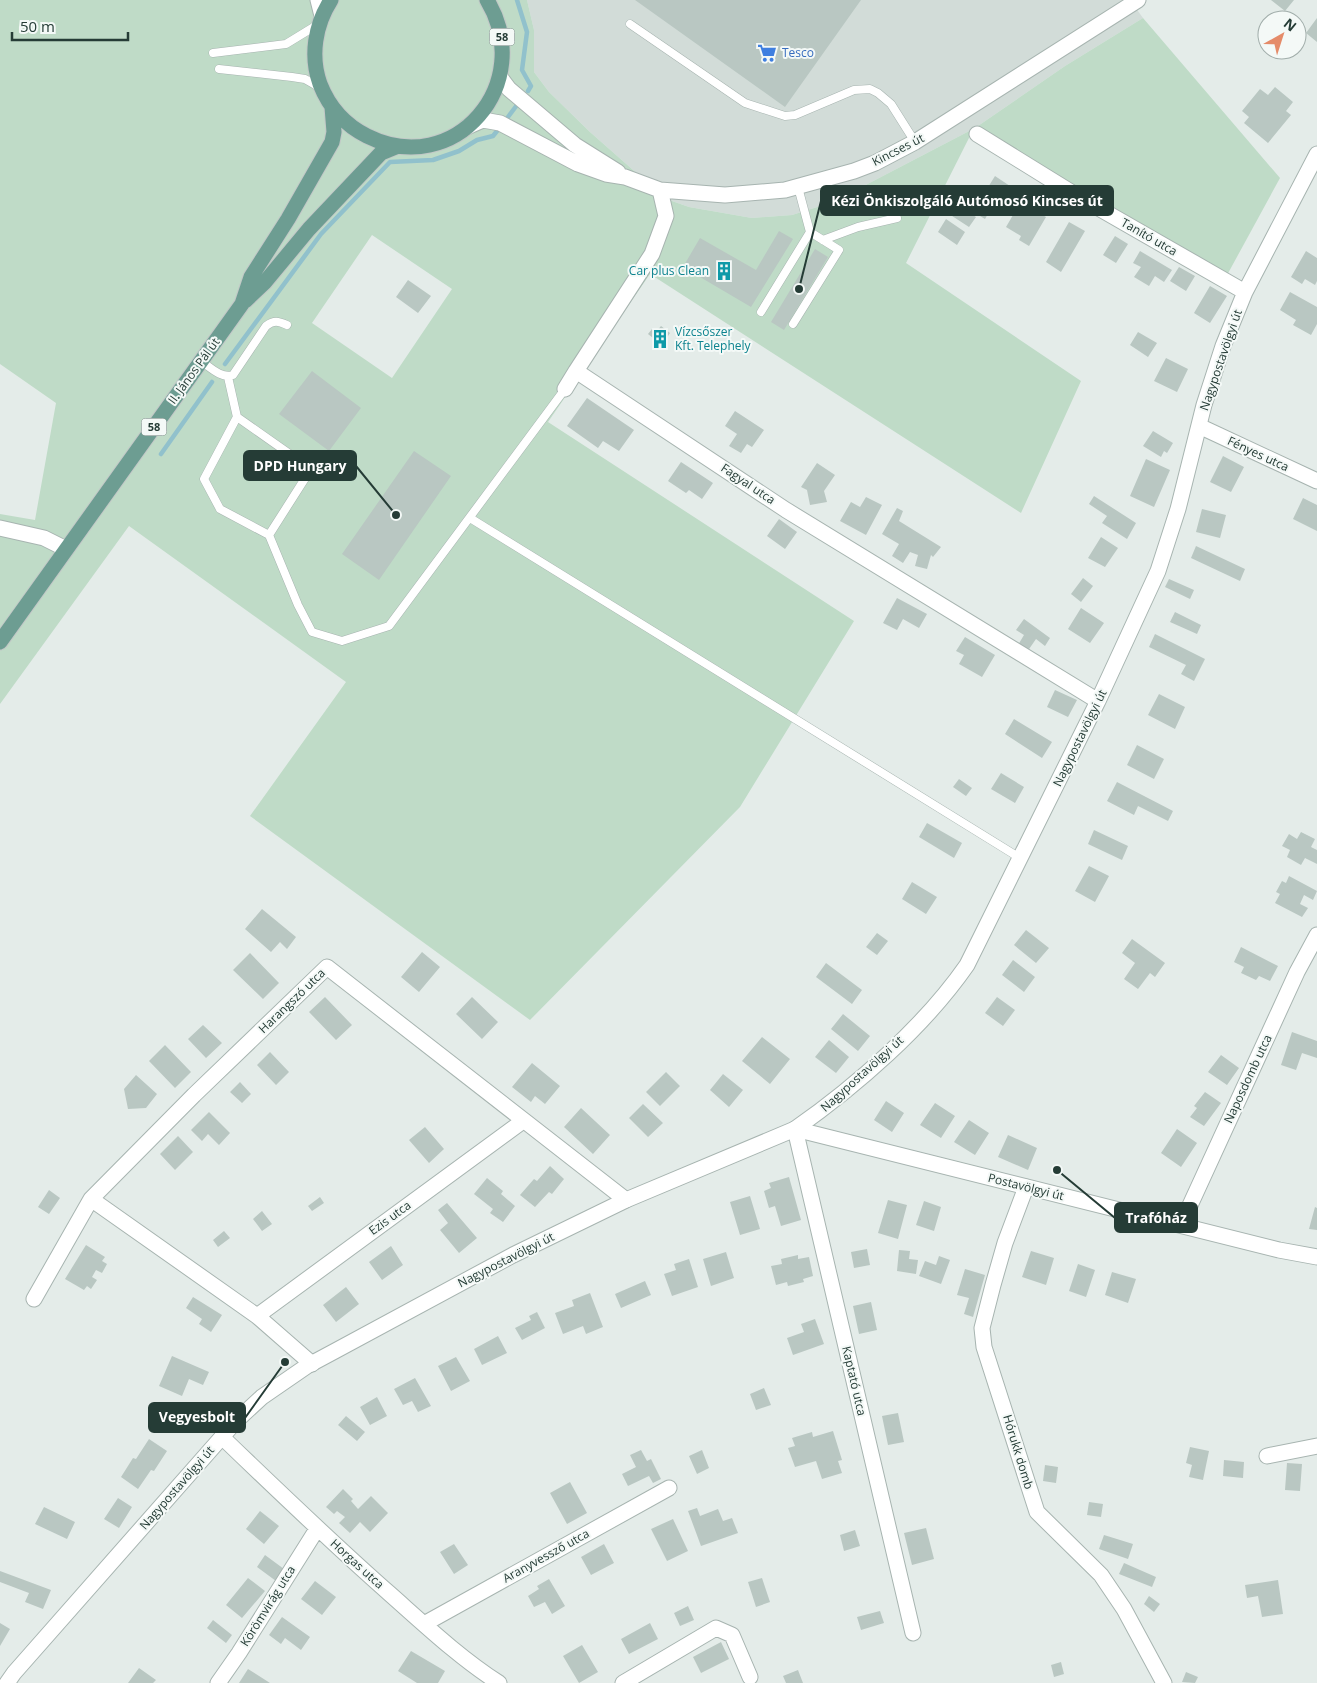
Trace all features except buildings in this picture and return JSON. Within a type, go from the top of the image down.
[{"type":"main road","name":"58","points":[[331,0],[321,20],[315,52],[317,71],[322,89],[332,107],[346,122],[373,139],[398,146],[413,147],[441,141],[466,128],[487,105],[500,77],[503,57],[502,37],[497,18],[487,0]]},
{"type":"main road","name":"II. János Pál út","points":[[0,642],[242,304],[251,277],[288,219],[332,142],[334,132],[332,107]]},
{"type":"main road","name":"58","points":[[242,304],[265,282],[309,229],[381,153],[398,146]]},
{"type":"street","points":[[318,0],[321,20]]},
{"type":"street","name":"Kincses út","points":[[625,177],[660,190],[725,195],[785,190],[854,171],[915,142],[1134,1]]},
{"type":"street","points":[[500,77],[509,89],[575,145],[625,177]]},
{"type":"street","points":[[466,128],[483,120],[500,123],[578,164],[606,174],[625,177]]},
{"type":"street","name":"Tanító utca","points":[[977,134],[1074,194],[1245,292]]},
{"type":"street","name":"Nagypostavölgyi út","points":[[7,1683],[222,1437],[262,1397],[312,1364],[513,1255],[626,1200],[795,1129],[830,1105],[874,1066],[926,1016],[955,983],[977,946],[1098,701],[1158,572],[1178,509],[1199,426],[1223,346],[1245,292],[1317,154]]},
{"type":"street","points":[[564,389],[652,254],[666,216],[660,190]]},
{"type":"street","name":"Fagyal utca","points":[[576,371],[786,510],[1098,701]]},
{"type":"street","name":"Fényes utca","points":[[1199,426],[1317,481]]},
{"type":"street","points":[[0,528],[44,538],[66,549]]},
{"type":"street","name":"Naposdomb utca","points":[[1181,1225],[1297,972],[1317,935]]},
{"type":"street","name":"Harangszó utca","points":[[34,1299],[91,1199],[194,1095],[328,967],[626,1200]]},
{"type":"street","name":"Ezis utca","points":[[257,1316],[523,1121]]},
{"type":"street","name":"Postavölgyi út","points":[[795,1129],[1279,1250],[1317,1257]]},
{"type":"street","name":"Kaptató utca","points":[[795,1129],[913,1633]]},
{"type":"street","name":"Hórukk domb","points":[[1026,1187],[1005,1243],[993,1285],[982,1328],[984,1347],[1037,1512],[1101,1575],[1124,1609],[1164,1683]]},
{"type":"street","points":[[91,1199],[257,1316],[312,1364]]},
{"type":"street","name":"Horgas utca","points":[[222,1437],[317,1529],[452,1648],[499,1683]]},
{"type":"street","points":[[1268,1456],[1317,1446]]},
{"type":"street","name":"Aranyvessző utca","points":[[424,1624],[669,1488]]},
{"type":"street","name":"Körömvirág utca","points":[[218,1683],[317,1529]]},
{"type":"street","points":[[623,1683],[716,1628],[732,1635],[750,1678]]},
{"type":"lane","points":[[213,53],[286,44],[321,20]]},
{"type":"lane","points":[[630,24],[745,103],[785,116],[795,115],[854,90],[870,89],[891,104],[915,142]]},
{"type":"lane","points":[[219,69],[305,80],[322,89]]},
{"type":"lane","points":[[793,324],[839,250],[810,232],[798,187]]},
{"type":"lane","points":[[823,240],[858,227],[897,218]]},
{"type":"lane","points":[[761,312],[810,232]]},
{"type":"lane","points":[[201,361],[221,375],[228,377],[233,375],[266,326],[278,321],[287,325]]},
{"type":"lane","points":[[228,377],[237,417],[204,479],[220,509],[269,535],[298,605],[312,632],[342,641],[390,626],[564,389]]},
{"type":"lane","points":[[237,417],[311,469],[269,535]]},
{"type":"lane","points":[[470,518],[1020,858]]},
{"type":"shaded area","points":[[527,0],[1130,0],[1143,18],[1065,66],[975,128],[833,202],[792,215],[752,218],[689,207],[672,201],[641,177],[590,132],[549,92],[534,72],[534,30]]},
{"type":"green space","points":[[0,0],[527,0],[534,30],[534,72],[549,92],[590,132],[641,177],[672,201],[689,207],[752,218],[792,215],[833,202],[974,129],[906,263],[1081,381],[1021,513],[650,274],[548,422],[854,621],[740,807],[530,1020],[250,816],[346,682],[129,526],[0,704],[0,514],[35,520],[56,403],[0,364]],"holes":[[[372,235],[452,289],[392,378],[312,323]]]},
{"type":"green space","points":[[1143,18],[1280,178],[1226,277],[974,128],[1065,66]]},
{"type":"waterway","points":[[517,0],[527,32],[522,70],[531,86],[528,91]]},
{"type":"waterway","points":[[508,117],[517,105]]},
{"type":"waterway","points":[[225,364],[321,234],[390,162],[433,160],[459,151],[477,140],[493,136],[497,131]]},
{"type":"waterway","points":[[161,454],[212,382]]},
{"type":"place","name":"Tesco","points":[[767,53]]},
{"type":"place","name":"Car plus Clean","points":[[724,271]]},
{"type":"place","name":"Kézi Önkiszolgáló Autómosó Kincses út","points":[[799,289]]},
{"type":"place","name":"Vízcsőszer Kft. Telephely","points":[[660,339]]},
{"type":"place","name":"DPD Hungary","points":[[396,515]]},
{"type":"place","name":"Trafóház","points":[[1057,1170]]},
{"type":"place","name":"Vegyesbolt","points":[[285,1362]]}]
